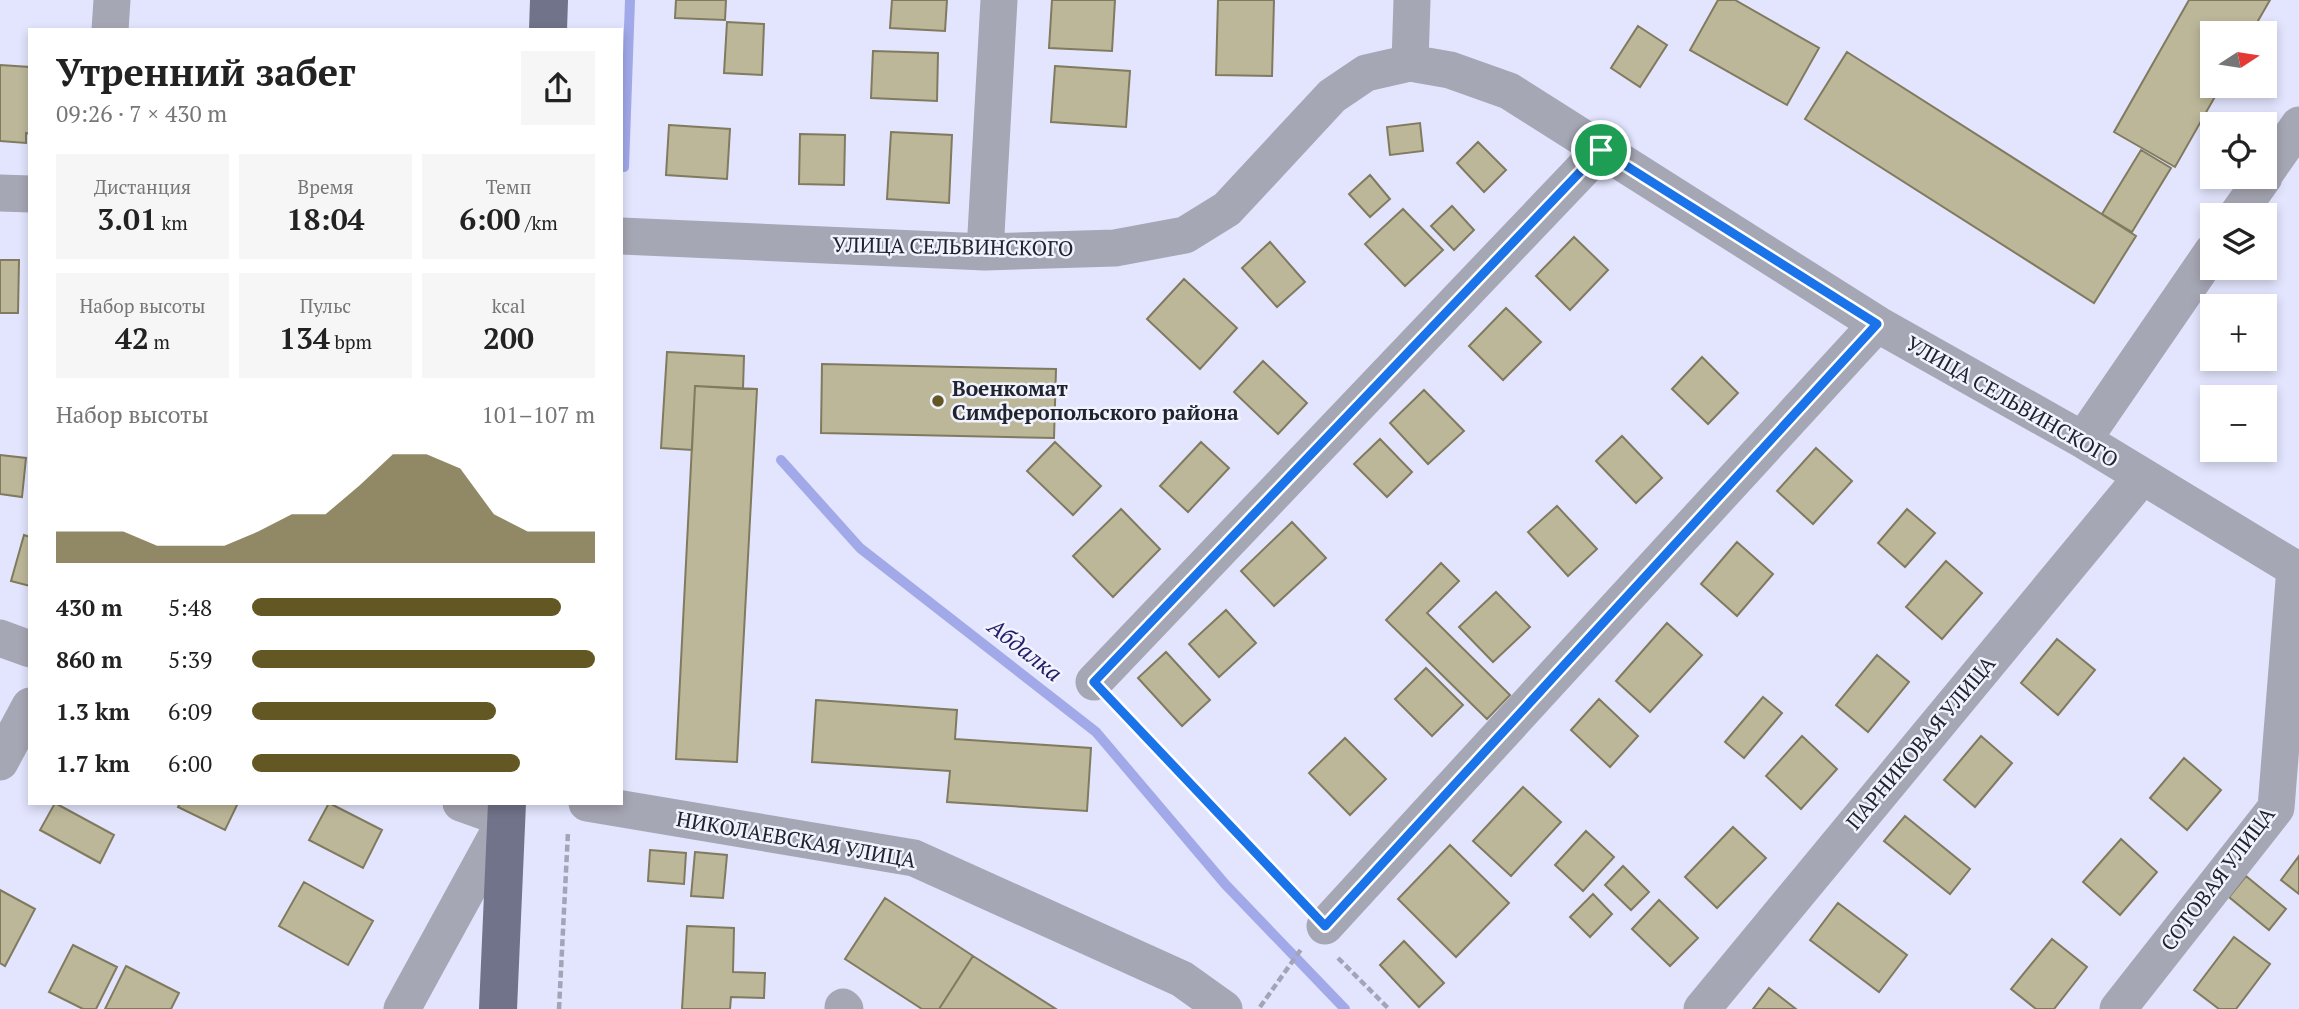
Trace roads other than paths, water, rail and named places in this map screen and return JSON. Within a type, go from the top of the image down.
[{"type":"main road","points":[[548,28],[549,0]]},
{"type":"main road","points":[[498,1009],[507,811]]},
{"type":"street","points":[[110,28],[112,0]]},
{"type":"street","points":[[985,252],[999,0]]},
{"type":"street","points":[[1410,63],[1412,0]]},
{"type":"street","name":"УЛИЦА СЕЛЬВИНСКОГО","points":[[623,236],[985,252],[1115,248],[1185,235],[1227,209],[1332,96],[1366,73],[1410,63],[1450,69],[1509,91],[1877,324],[2082,440],[2141,478],[2297,569]]},
{"type":"street","points":[[2277,157],[2299,125]]},
{"type":"street","points":[[1094,682],[1601,150]]},
{"type":"street","points":[[0,193],[28,194]]},
{"type":"street","points":[[2082,440],[2200,269]]},
{"type":"street","points":[[1313,938],[1877,324]]},
{"type":"street","name":"ПАРНИКОВАЯ УЛИЦА","points":[[1702,1009],[2141,478]]},
{"type":"street","name":"СОТОВАЯ УЛИЦА","points":[[2118,1009],[2276,808],[2297,569]]},
{"type":"street","points":[[0,638],[28,648]]},
{"type":"street","points":[[0,762],[28,710]]},
{"type":"street","points":[[402,1009],[507,811],[472,805]]},
{"type":"street","name":"НИКОЛАЕВСКАЯ УЛИЦА","points":[[578,817],[914,858],[1182,979],[1224,1009]]},
{"type":"waterway","name":"Абдалка","points":[[624,167],[630,0]]},
{"type":"waterway","name":"Абдалка","points":[[781,460],[860,548],[1096,732],[1225,884],[1345,1009]]},
{"type":"place","name":"Военкомат Симферопольского района","points":[[938,401]]}]
